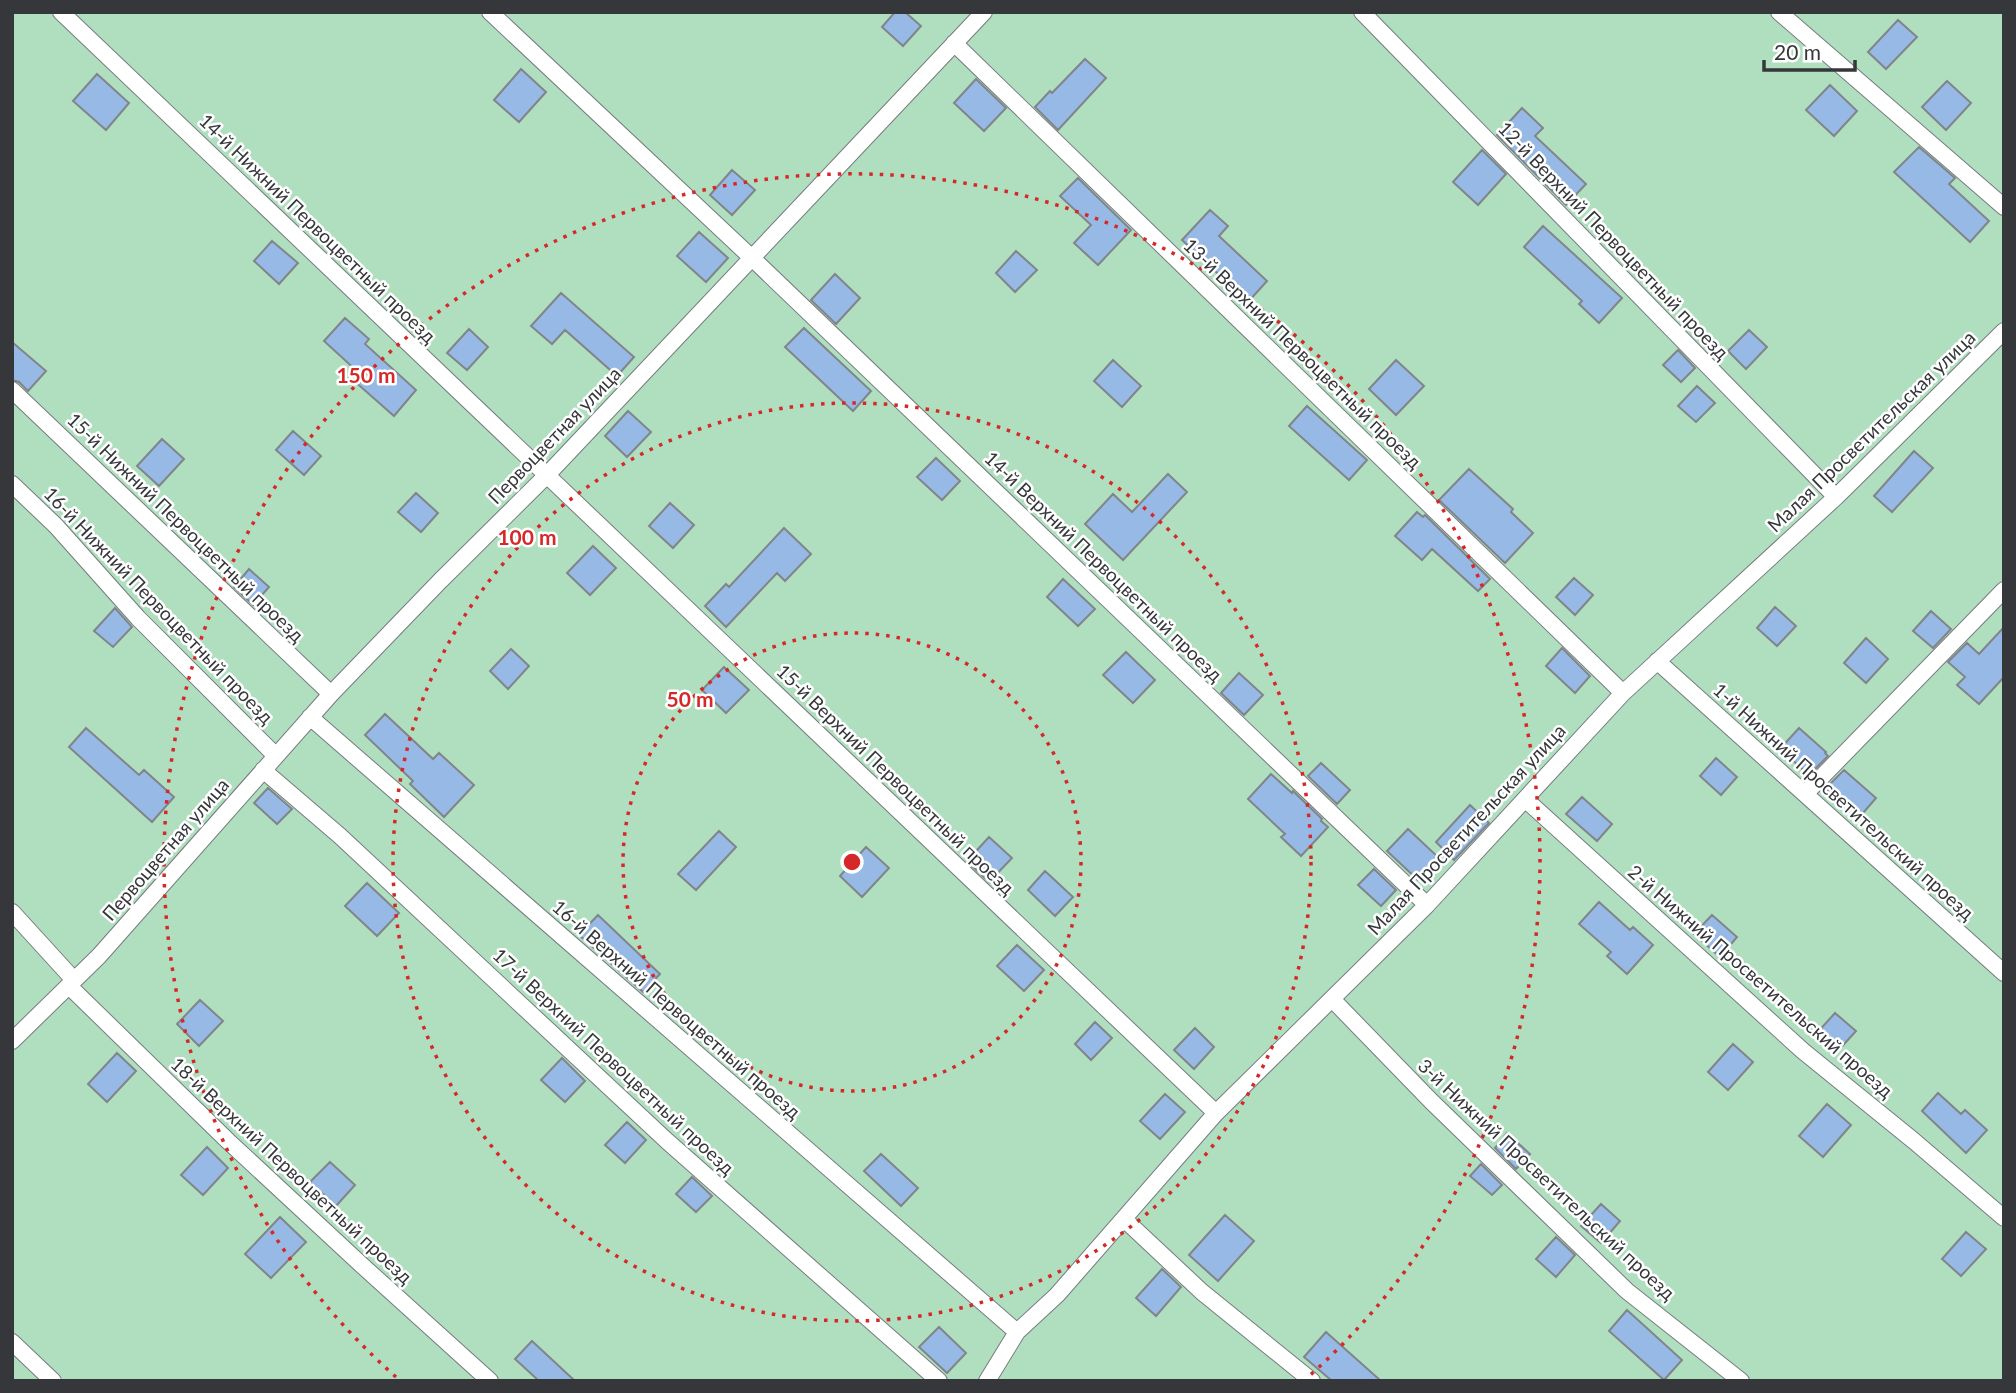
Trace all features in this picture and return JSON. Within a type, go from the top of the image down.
[{"type":"lane","name":"14-й Нижний Первоцветный проезд","points":[[61,12],[547,475]]},
{"type":"lane","name":"14-й Верхний Первоцветный проезд","points":[[489,12],[752,258],[1427,905]]},
{"type":"lane","name":"Первоцветная улица","points":[[12,1041],[99,956],[331,694],[440,580],[547,475],[984,12]]},
{"type":"lane","name":"12-й Верхний Первоцветный проезд","points":[[1362,12],[1836,497]]},
{"type":"lane","points":[[1779,12],[2004,207]]},
{"type":"lane","name":"13-й Верхний Первоцветный проезд","points":[[954,43],[1623,693]]},
{"type":"lane","name":"Малая Просветительская улица","points":[[987,1381],[1017,1332],[1057,1296],[1216,1113],[1427,905],[1623,693],[1836,497],[2004,331]]},
{"type":"lane","name":"15-й Нижний Первоцветный проезд","points":[[12,390],[331,694]]},
{"type":"lane","name":"15-й Верхний Первоцветный проезд","points":[[547,475],[1216,1113]]},
{"type":"lane","name":"16-й Нижний Первоцветный проезд","points":[[12,484],[56,526],[138,618],[276,756]]},
{"type":"lane","points":[[1805,794],[2004,590]]},
{"type":"lane","name":"1-й Нижний Просветительский проезд","points":[[1657,662],[2004,972]]},
{"type":"lane","name":"16-й Верхний Первоцветный проезд","points":[[310,717],[1017,1332]]},
{"type":"lane","name":"17-й Верхний Первоцветный проезд","points":[[264,769],[340,836],[667,1141],[939,1381]]},
{"type":"lane","name":"2-й Нижний Просветительский проезд","points":[[1525,799],[1803,1051],[2004,1218]]},
{"type":"lane","name":"18-й Верхний Первоцветный проезд","points":[[12,912],[72,983],[228,1141],[490,1381]]},
{"type":"lane","name":"3-й Нижний Просветительский проезд","points":[[1332,999],[1431,1101],[1627,1291],[1741,1381]]},
{"type":"lane","points":[[1124,1219],[1202,1292],[1312,1381]]},
{"type":"lane","points":[[12,1342],[53,1381]]},
{"type":"green space","points":[[12,12],[2004,12],[2004,1381],[12,1381]]},
{"type":"building","points":[[895,12],[905,12],[921,26],[903,46],[882,27]]},
{"type":"building","points":[[1898,20],[1917,37],[1886,69],[1868,52]]},
{"type":"building","points":[[1085,59],[1106,78],[1058,130],[1035,107]]},
{"type":"building","points":[[521,69],[546,92],[519,122],[494,100]]},
{"type":"building","points":[[97,74],[129,103],[106,130],[73,101]]},
{"type":"building","points":[[976,79],[1006,108],[984,131],[954,103]]},
{"type":"building","points":[[1947,81],[1971,103],[1946,130],[1922,107]]},
{"type":"building","points":[[1830,85],[1857,111],[1834,136],[1806,110]]},
{"type":"building","points":[[1522,108],[1543,128],[1535,136],[1586,184],[1566,205],[1497,135]]},
{"type":"building","points":[[1919,147],[1955,178],[1949,184],[1989,221],[1970,242],[1894,172]]},
{"type":"building","points":[[1482,150],[1506,174],[1478,205],[1453,182]]},
{"type":"building","points":[[732,170],[755,190],[732,215],[710,195]]},
{"type":"building","points":[[1078,178],[1131,230],[1098,265],[1074,243],[1091,225],[1060,196]]},
{"type":"building","points":[[1210,210],[1228,226],[1219,236],[1267,281],[1248,302],[1182,240]]},
{"type":"building","points":[[1543,226],[1622,298],[1599,323],[1579,304],[1582,301],[1524,247]]},
{"type":"building","points":[[699,232],[728,258],[706,282],[677,256]]},
{"type":"building","points":[[272,241],[298,263],[279,284],[254,261]]},
{"type":"building","points":[[1016,251],[1037,270],[1015,292],[996,273]]},
{"type":"building","points":[[835,274],[860,298],[836,324],[811,300]]},
{"type":"building","points":[[561,293],[634,357],[617,376],[565,330],[552,344],[531,326]]},
{"type":"building","points":[[345,318],[369,339],[365,344],[416,390],[394,416],[353,380],[359,373],[324,341]]},
{"type":"building","points":[[804,328],[871,391],[853,411],[785,347]]},
{"type":"building","points":[[469,329],[488,347],[467,370],[447,353]]},
{"type":"building","points":[[1749,330],[1767,347],[1746,369],[1728,351]]},
{"type":"building","points":[[12,342],[46,371],[28,391],[19,382],[12,380]]},
{"type":"building","points":[[1678,350],[1695,368],[1681,382],[1663,365]]},
{"type":"building","points":[[1113,360],[1141,386],[1122,407],[1094,381]]},
{"type":"building","points":[[1396,360],[1424,386],[1396,415],[1369,389]]},
{"type":"building","points":[[1697,386],[1715,403],[1696,422],[1678,406]]},
{"type":"building","points":[[1307,406],[1367,460],[1349,480],[1289,426]]},
{"type":"building","points":[[628,411],[651,432],[627,457],[605,436]]},
{"type":"building","points":[[293,431],[321,456],[304,475],[276,450]]},
{"type":"building","points":[[162,439],[184,459],[159,486],[137,466]]},
{"type":"building","points":[[1914,451],[1933,468],[1892,512],[1874,496]]},
{"type":"building","points":[[936,458],[960,481],[942,500],[917,477]]},
{"type":"building","points":[[1469,469],[1513,509],[1511,512],[1533,533],[1505,563],[1439,500]]},
{"type":"building","points":[[1168,474],[1187,492],[1123,560],[1085,524],[1113,494],[1132,512]]},
{"type":"building","points":[[416,493],[438,513],[421,532],[398,512]]},
{"type":"building","points":[[670,503],[694,525],[673,548],[649,526]]},
{"type":"building","points":[[1417,512],[1423,517],[1425,515],[1490,579],[1478,591],[1432,549],[1422,560],[1395,536]]},
{"type":"building","points":[[784,528],[811,554],[785,581],[777,573],[726,627],[705,606],[726,584],[729,587]]},
{"type":"building","points":[[593,546],[616,568],[590,595],[567,573]]},
{"type":"building","points":[[249,569],[269,587],[253,605],[234,587]]},
{"type":"building","points":[[1574,578],[1593,595],[1575,615],[1556,597]]},
{"type":"building","points":[[1063,579],[1095,609],[1078,626],[1047,597]]},
{"type":"building","points":[[1775,607],[1796,626],[1777,646],[1757,628]]},
{"type":"building","points":[[115,608],[132,627],[113,647],[94,631]]},
{"type":"building","points":[[1931,611],[1951,629],[1933,648],[1913,631]]},
{"type":"building","points":[[2004,627],[2004,677],[1979,704],[1957,685],[1965,677],[1948,662],[1967,643],[1979,654]]},
{"type":"building","points":[[1866,638],[1888,659],[1866,683],[1844,663]]},
{"type":"building","points":[[1562,648],[1590,676],[1575,693],[1546,666]]},
{"type":"building","points":[[511,649],[529,666],[508,689],[490,671]]},
{"type":"building","points":[[1126,652],[1155,680],[1133,703],[1103,675]]},
{"type":"building","points":[[724,667],[749,690],[726,713],[702,690]]},
{"type":"building","points":[[1239,673],[1263,695],[1244,715],[1221,693]]},
{"type":"building","points":[[385,714],[433,759],[439,753],[474,785],[444,817],[410,784],[413,781],[365,735]]},
{"type":"building","points":[[86,728],[139,775],[144,770],[174,797],[152,822],[69,747]]},
{"type":"building","points":[[1799,728],[1828,756],[1809,775],[1780,749]]},
{"type":"building","points":[[1716,758],[1737,777],[1721,795],[1700,776]]},
{"type":"building","points":[[1321,763],[1350,790],[1337,804],[1308,776]]},
{"type":"building","points":[[1844,770],[1876,798],[1857,820],[1825,789]]},
{"type":"building","points":[[1271,774],[1292,793],[1293,791],[1328,827],[1301,856],[1281,837],[1285,834],[1248,799]]},
{"type":"building","points":[[268,788],[292,809],[277,824],[254,803]]},
{"type":"building","points":[[1582,797],[1612,824],[1597,841],[1566,814]]},
{"type":"building","points":[[1470,805],[1489,823],[1454,860],[1436,842]]},
{"type":"building","points":[[1408,829],[1439,858],[1418,880],[1387,851]]},
{"type":"building","points":[[719,831],[736,847],[696,890],[678,874]]},
{"type":"building","points":[[989,837],[1012,858],[989,882],[967,861]]},
{"type":"building","points":[[866,847],[889,868],[862,897],[840,876]]},
{"type":"building","points":[[1374,869],[1396,890],[1381,906],[1358,885]]},
{"type":"building","points":[[1045,871],[1073,897],[1055,916],[1028,890]]},
{"type":"building","points":[[367,883],[399,913],[377,936],[345,906]]},
{"type":"building","points":[[1599,902],[1630,930],[1633,927],[1653,945],[1627,974],[1607,956],[1611,952],[1579,924]]},
{"type":"building","points":[[598,915],[660,974],[643,992],[579,935]]},
{"type":"building","points":[[1712,915],[1737,937],[1720,957],[1694,934]]},
{"type":"building","points":[[1017,945],[1044,970],[1024,991],[997,966]]},
{"type":"building","points":[[200,1000],[223,1021],[199,1046],[177,1024]]},
{"type":"building","points":[[1835,1013],[1856,1031],[1836,1053],[1816,1034]]},
{"type":"building","points":[[1095,1022],[1112,1038],[1091,1060],[1075,1044]]},
{"type":"building","points":[[1195,1028],[1214,1047],[1194,1069],[1174,1050]]},
{"type":"building","points":[[1733,1044],[1753,1062],[1728,1090],[1708,1072]]},
{"type":"building","points":[[117,1053],[136,1071],[107,1102],[88,1084]]},
{"type":"building","points":[[562,1058],[585,1081],[565,1102],[541,1080]]},
{"type":"building","points":[[1938,1093],[1961,1114],[1965,1110],[1987,1130],[1966,1153],[1922,1111]]},
{"type":"building","points":[[1165,1094],[1185,1112],[1160,1139],[1140,1121]]},
{"type":"building","points":[[1827,1104],[1851,1125],[1823,1157],[1799,1136]]},
{"type":"building","points":[[627,1122],[646,1140],[625,1163],[605,1145]]},
{"type":"building","points":[[1507,1133],[1530,1154],[1516,1169],[1495,1148]]},
{"type":"building","points":[[207,1147],[228,1168],[203,1195],[181,1175]]},
{"type":"building","points":[[881,1154],[918,1188],[901,1206],[864,1171]]},
{"type":"building","points":[[330,1162],[355,1185],[336,1206],[310,1182]]},
{"type":"building","points":[[1481,1164],[1502,1185],[1492,1195],[1470,1176]]},
{"type":"building","points":[[692,1177],[712,1196],[696,1212],[676,1194]]},
{"type":"building","points":[[1601,1204],[1620,1221],[1601,1243],[1581,1226]]},
{"type":"building","points":[[1225,1215],[1254,1241],[1218,1281],[1189,1255]]},
{"type":"building","points":[[280,1217],[306,1242],[271,1278],[245,1254]]},
{"type":"building","points":[[1966,1232],[1986,1249],[1961,1276],[1942,1259]]},
{"type":"building","points":[[1556,1237],[1575,1255],[1556,1277],[1536,1259]]},
{"type":"building","points":[[1162,1269],[1181,1287],[1156,1316],[1136,1298]]},
{"type":"building","points":[[1627,1310],[1682,1360],[1664,1380],[1609,1331]]},
{"type":"building","points":[[939,1327],[966,1353],[947,1373],[919,1347]]},
{"type":"building","points":[[1326,1332],[1381,1381],[1332,1381],[1304,1357]]},
{"type":"building","points":[[532,1341],[575,1381],[539,1381],[515,1359]]}]
